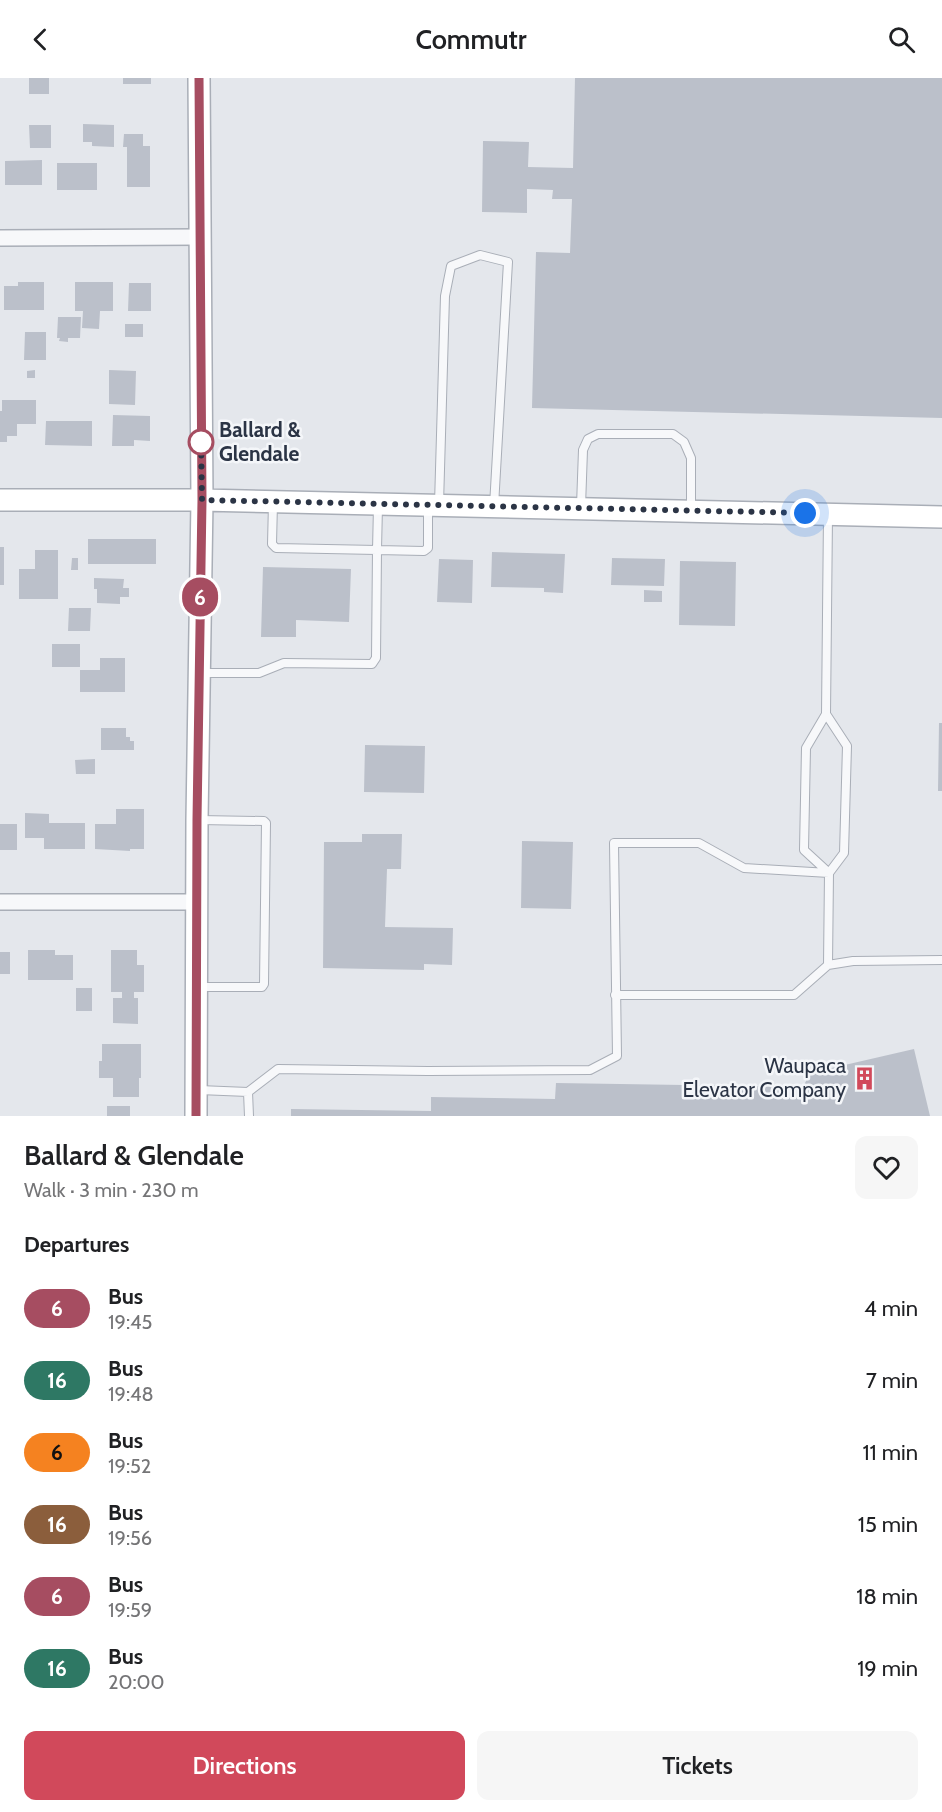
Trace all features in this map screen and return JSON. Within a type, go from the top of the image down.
[{"type":"main road","points":[[196,1116],[197,820],[202,500],[199,78]]},
{"type":"main road","points":[[0,500],[273,501],[942,517]]},
{"type":"street","points":[[0,238],[199,237]]},
{"type":"street","points":[[0,902],[197,902]]},
{"type":"lane","points":[[273,501],[272,544],[276,548],[424,551],[428,548],[434,505],[445,296],[451,266],[480,255],[508,262],[494,506]]},
{"type":"lane","points":[[581,508],[583,450],[588,439],[598,434],[673,434],[684,442],[691,458],[691,511]]},
{"type":"lane","points":[[199,674],[259,674],[284,663],[372,664],[376,658],[378,503]]},
{"type":"lane","points":[[828,514],[826,714],[806,748],[804,850],[829,873]]},
{"type":"lane","points":[[826,714],[847,746],[844,853],[829,873],[828,965]]},
{"type":"lane","points":[[197,820],[264,820],[266,834],[264,984],[262,987],[197,987]]},
{"type":"lane","points":[[196,1090],[248,1092],[278,1070],[590,1070],[617,1056],[614,843],[699,843],[744,868],[829,873]]},
{"type":"lane","points":[[615,995],[794,995],[828,965],[853,961],[942,960]]},
{"type":"lane","points":[[248,1092],[249,1116]]},
{"type":"building","points":[[29,78],[49,78],[49,94],[29,94]]},
{"type":"building","points":[[123,78],[151,78],[151,84],[123,84]]},
{"type":"building","points":[[575,78],[942,78],[942,418],[532,408],[536,252],[570,253],[572,199],[552,199],[553,190],[527,189],[527,213],[482,212],[483,141],[529,142],[528,167],[573,168]]},
{"type":"building","points":[[83,124],[114,125],[114,147],[92,146],[92,142],[83,142]]},
{"type":"building","points":[[29,125],[51,125],[51,148],[30,148]]},
{"type":"building","points":[[124,134],[143,134],[143,146],[150,146],[150,187],[127,187],[127,147],[123,147]]},
{"type":"building","points":[[42,160],[42,185],[5,185],[5,161]]},
{"type":"building","points":[[57,163],[97,163],[97,190],[57,190]]},
{"type":"building","points":[[18,282],[44,282],[44,310],[4,310],[4,286],[18,286]]},
{"type":"building","points":[[75,282],[113,282],[113,311],[100,311],[99,329],[82,328],[83,311],[75,311]]},
{"type":"building","points":[[129,283],[151,283],[151,311],[128,311]]},
{"type":"building","points":[[58,317],[81,317],[80,338],[68,338],[68,342],[59,341],[60,338],[57,338]]},
{"type":"building","points":[[125,324],[143,324],[143,337],[125,337]]},
{"type":"building","points":[[25,332],[46,332],[46,360],[24,360]]},
{"type":"building","points":[[35,370],[35,378],[27,378],[27,371]]},
{"type":"building","points":[[109,370],[136,371],[135,405],[109,404]]},
{"type":"building","points":[[2,400],[36,400],[36,424],[17,424],[17,436],[7,436],[7,442],[0,442]]},
{"type":"building","points":[[113,415],[150,416],[150,441],[134,440],[134,446],[112,446]]},
{"type":"building","points":[[46,421],[92,421],[92,446],[45,445]]},
{"type":"building","points":[[88,539],[156,539],[156,564],[88,564]]},
{"type":"building","points":[[0,547],[4,547],[4,585],[0,585]]},
{"type":"building","points":[[35,550],[58,550],[58,599],[19,599],[19,569],[35,569]]},
{"type":"building","points":[[492,552],[565,554],[563,593],[544,592],[544,588],[491,587]]},
{"type":"building","points":[[72,558],[78,558],[78,570],[71,570]]},
{"type":"building","points":[[612,558],[665,559],[664,586],[611,585]]},
{"type":"building","points":[[439,559],[473,560],[472,603],[437,602]]},
{"type":"building","points":[[680,561],[736,562],[735,626],[679,625]]},
{"type":"building","points":[[263,567],[351,569],[349,622],[296,620],[296,637],[261,637]]},
{"type":"building","points":[[94,578],[124,579],[123,588],[129,588],[129,597],[120,597],[120,604],[97,603]]},
{"type":"building","points":[[644,590],[662,591],[662,602],[644,602]]},
{"type":"building","points":[[69,608],[91,608],[90,631],[68,631]]},
{"type":"building","points":[[52,644],[80,644],[80,667],[52,667]]},
{"type":"building","points":[[100,658],[125,658],[125,692],[80,692],[80,670],[100,670]]},
{"type":"building","points":[[939,723],[942,723],[942,791],[938,791]]},
{"type":"building","points":[[101,728],[126,728],[126,737],[134,741],[134,750],[101,750]]},
{"type":"building","points":[[365,745],[425,746],[424,793],[364,792]]},
{"type":"building","points":[[95,759],[95,774],[76,774],[75,760]]},
{"type":"building","points":[[116,809],[144,809],[144,849],[130,849],[130,851],[95,849],[95,824],[116,824]]},
{"type":"building","points":[[25,813],[49,814],[49,823],[85,823],[85,849],[44,849],[44,838],[25,838]]},
{"type":"building","points":[[0,824],[17,824],[17,850],[0,850]]},
{"type":"building","points":[[362,834],[402,834],[401,869],[387,869],[385,927],[453,928],[452,965],[424,964],[424,970],[323,968],[324,842],[362,842]]},
{"type":"building","points":[[522,841],[573,842],[571,909],[521,908]]},
{"type":"building","points":[[28,950],[55,950],[55,955],[73,955],[73,980],[28,980]]},
{"type":"building","points":[[111,950],[137,950],[137,965],[144,965],[144,992],[134,992],[134,998],[138,998],[138,1024],[113,1023],[113,998],[122,998],[122,992],[111,992]]},
{"type":"building","points":[[0,952],[10,952],[10,974],[0,974]]},
{"type":"building","points":[[76,988],[92,988],[92,1011],[76,1011]]},
{"type":"building","points":[[102,1044],[141,1044],[139,1097],[113,1097],[113,1078],[99,1078]]},
{"type":"building","name":"Waupaca Elevator Company","points":[[914,1049],[930,1116],[291,1116],[291,1109],[431,1111],[431,1097],[555,1099],[556,1083],[803,1087],[810,1073]]},
{"type":"building","points":[[107,1106],[130,1106],[130,1116],[107,1116]]},
{"type":"bus line","name":"6","points":[[196,1116],[197,820],[202,500],[199,78]]},
{"type":"place","name":"Ballard & Glendale","points":[[201,442]]},
{"type":"place","name":"Waupaca Elevator Company","points":[[864,1078]]},
{"type":"route","points":[[201,442],[201,438],[202,500],[805,513]]}]
